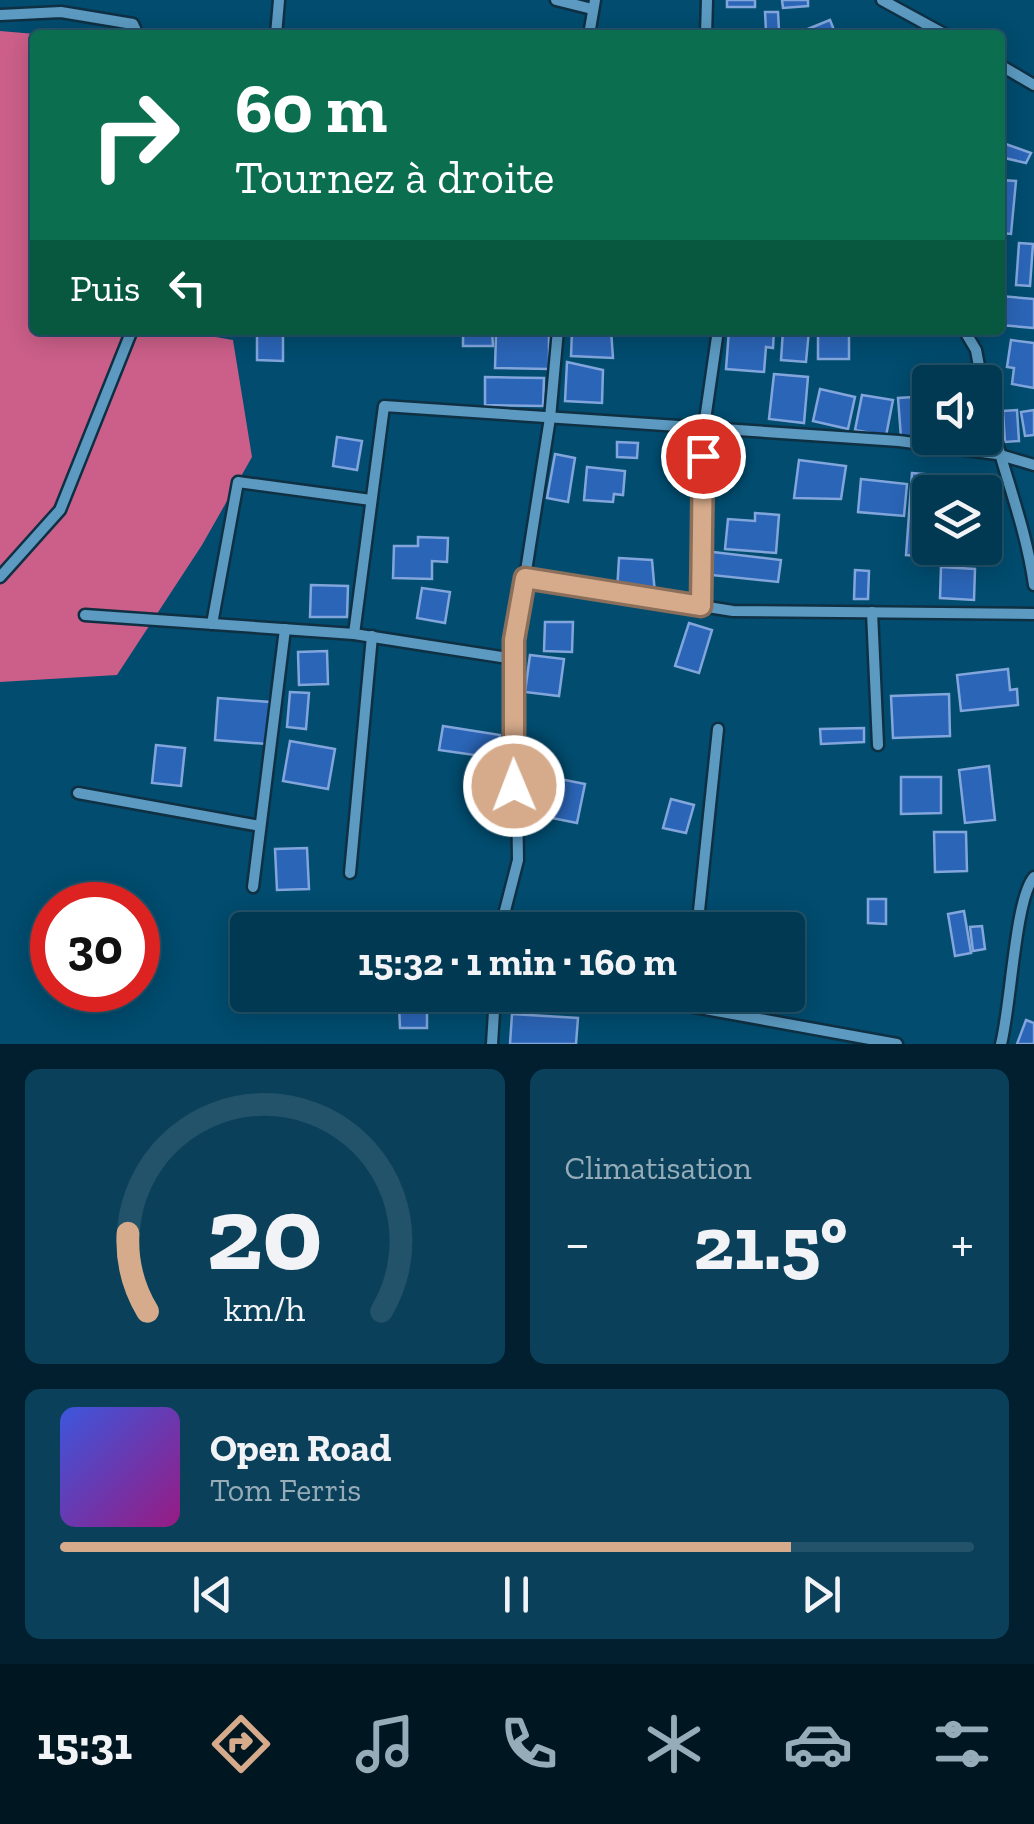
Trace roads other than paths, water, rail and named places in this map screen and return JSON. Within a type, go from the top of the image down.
[{"type":"street","points":[[276,30],[279,0]]},
{"type":"street","points":[[556,0],[594,5],[590,30]]},
{"type":"street","points":[[706,30],[707,0]]},
{"type":"street","points":[[882,0],[937,30]]},
{"type":"street","points":[[0,15],[61,12],[133,24],[136,30]]},
{"type":"street","points":[[1005,69],[1034,86]]},
{"type":"street","points":[[0,577],[60,510],[130,335]]},
{"type":"street","points":[[505,912],[518,860],[514,660],[550,418],[558,335]]},
{"type":"street","points":[[701,606],[704,427],[717,335]]},
{"type":"street","points":[[967,335],[979,365]]},
{"type":"street","points":[[354,634],[384,406],[912,443]]},
{"type":"street","points":[[997,455],[1028,542],[1034,586]]},
{"type":"street","points":[[1000,455],[1034,465]]},
{"type":"street","points":[[212,624],[238,482],[371,500]]},
{"type":"street","points":[[525,578],[733,611],[1034,614]]},
{"type":"street","points":[[872,612],[878,745]]},
{"type":"street","points":[[85,614],[354,634],[514,660]]},
{"type":"street","points":[[253,886],[285,629]]},
{"type":"street","points":[[350,873],[372,636]]},
{"type":"street","points":[[699,912],[718,729]]},
{"type":"street","points":[[78,793],[260,826]]},
{"type":"street","points":[[1000,1044],[1014,980],[1019,907],[1034,877]]},
{"type":"street","points":[[492,1044],[495,1012]]},
{"type":"street","points":[[740,1012],[896,1044]]}]
